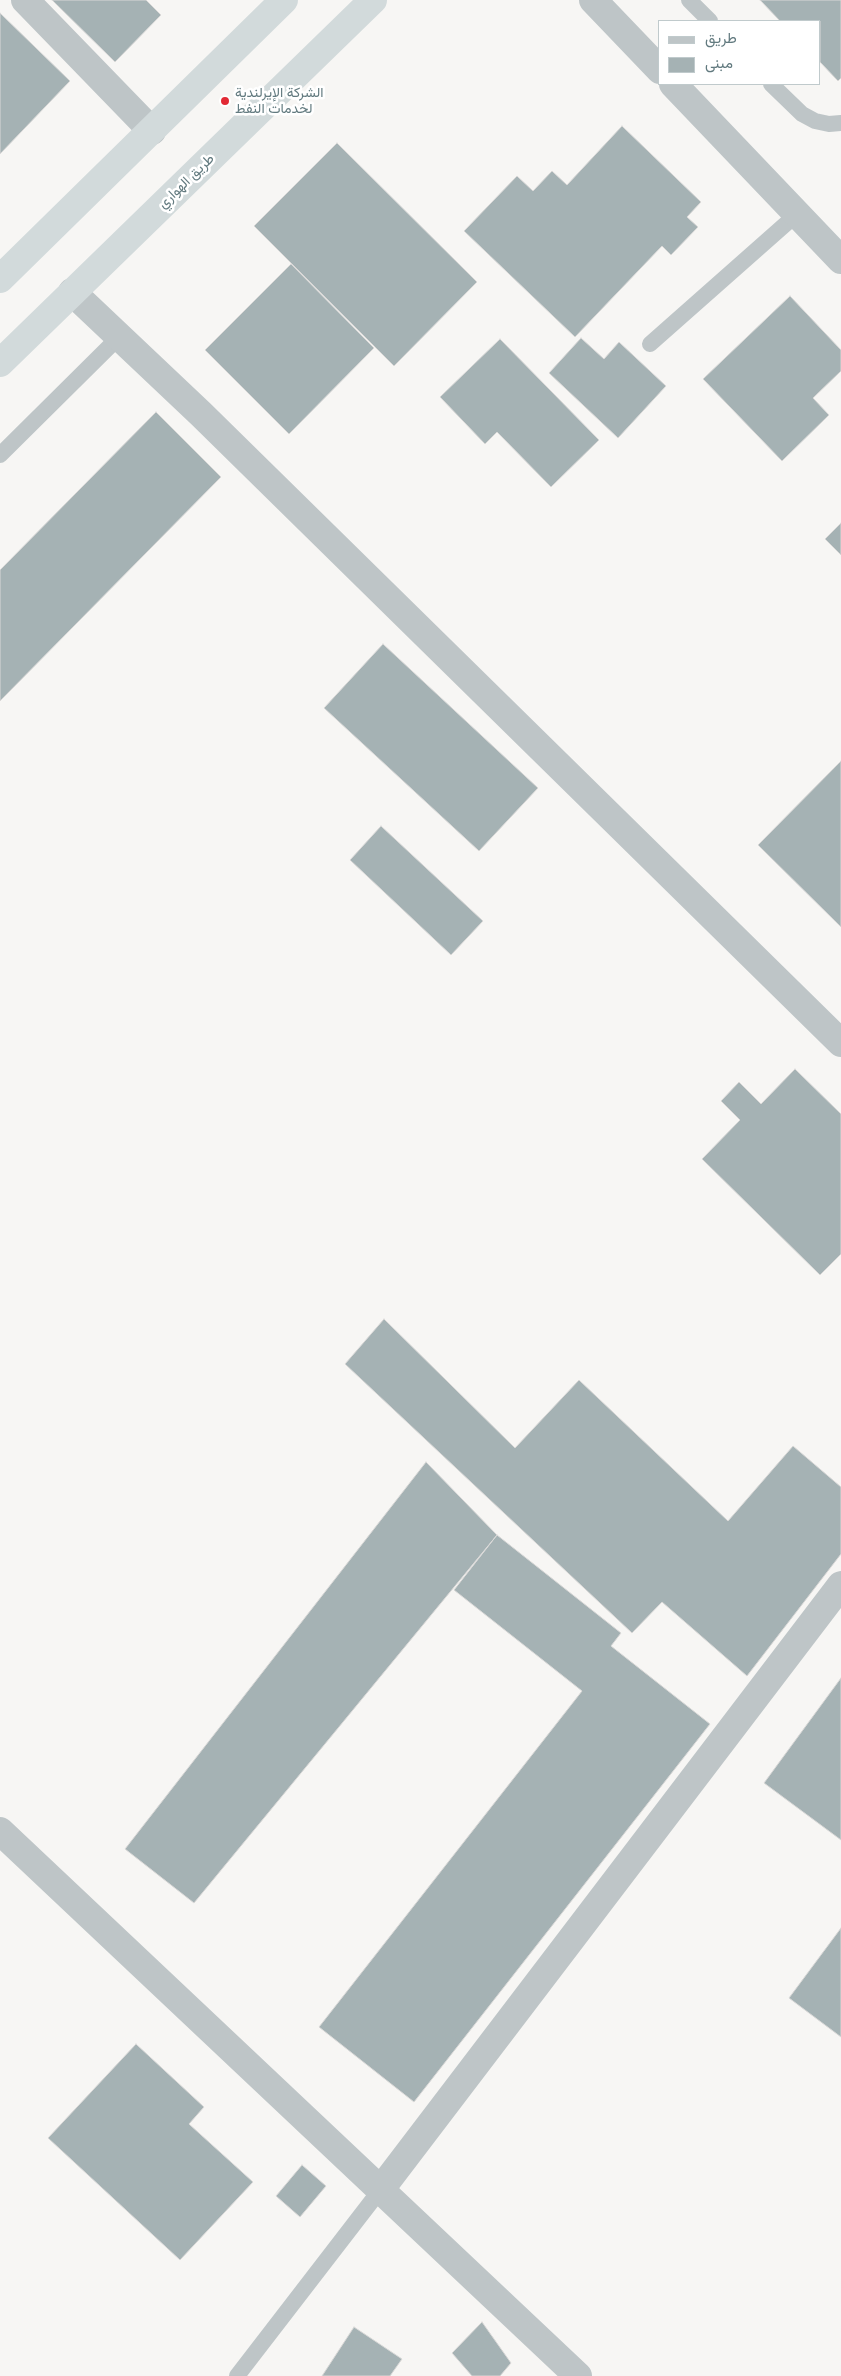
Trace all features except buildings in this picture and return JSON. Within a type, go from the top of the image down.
[{"type":"highway","points":[[0,279],[284,0]]},
{"type":"highway","name":"طريق الهواري","points":[[0,363],[373,0]]},
{"type":"street","points":[[25,0],[152,130]]},
{"type":"street","points":[[593,0],[658,68]]},
{"type":"street","points":[[674,85],[841,260]]},
{"type":"street","points":[[72,292],[222,435],[841,1043]]},
{"type":"street","points":[[381,2189],[841,1585]]},
{"type":"street","points":[[0,1831],[578,2376]]},
{"type":"lane","points":[[689,0],[709,20]]},
{"type":"lane","points":[[772,85],[802,114],[815,121],[829,124],[841,123]]},
{"type":"lane","points":[[650,344],[796,214]]},
{"type":"lane","points":[[0,455],[119,337]]},
{"type":"lane","points":[[237,2376],[381,2189]]},
{"type":"place","name":"الشركة الإيرلندية لخدمات النفط","points":[[225,101]]}]
